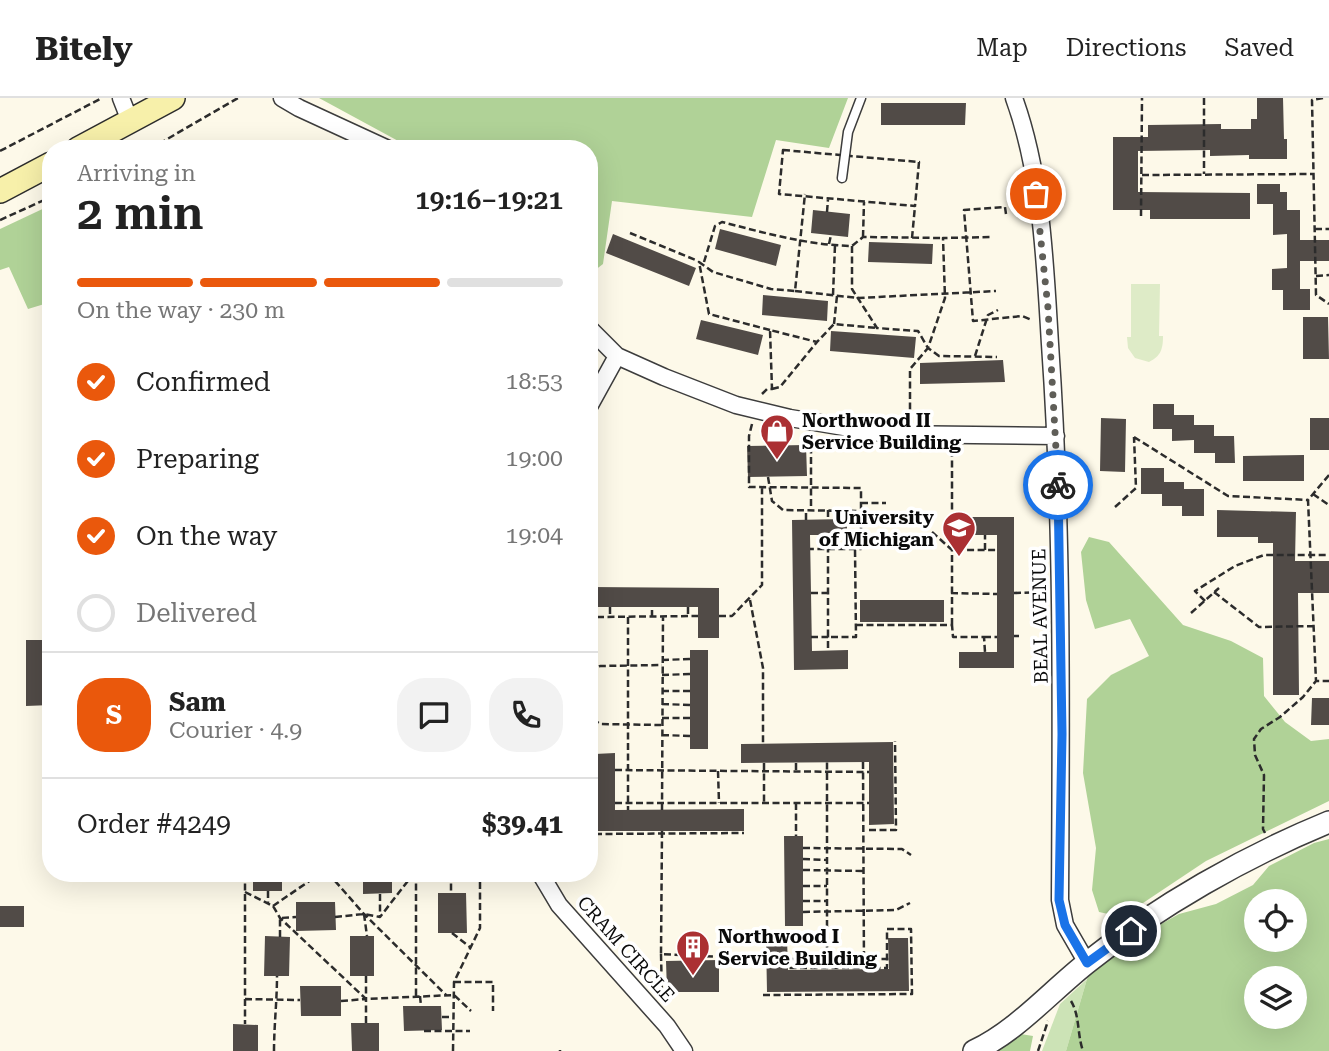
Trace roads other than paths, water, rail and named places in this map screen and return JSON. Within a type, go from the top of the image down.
[{"type":"main road","points":[[95,140],[165,100]]},
{"type":"main road","points":[[0,191],[42,169]]},
{"type":"street","points":[[121,98],[130,121]]},
{"type":"street","points":[[282,98],[368,140]]},
{"type":"street","name":"BEAL AVENUE","points":[[1014,98],[1034,175],[1048,308],[1056,436],[1062,734],[1059,900],[1065,925],[1087,963]]},
{"type":"street","points":[[598,337],[617,356],[664,377],[736,404],[790,418],[848,429],[930,436],[1056,436]]},
{"type":"street","points":[[598,390],[617,356]]},
{"type":"street","points":[[974,1051],[1021,1018],[1087,963],[1153,915],[1290,839],[1329,822]]},
{"type":"street","name":"CRAM CIRCLE","points":[[545,882],[559,905],[667,1026],[684,1051]]},
{"type":"lane","points":[[842,178],[848,132],[861,98]]},
{"type":"place","name":"Northwood II Service Building","points":[[777,461]]},
{"type":"place","name":"University of Michigan","points":[[959,558]]},
{"type":"place","name":"Northwood I Service Building","points":[[693,977]]}]
